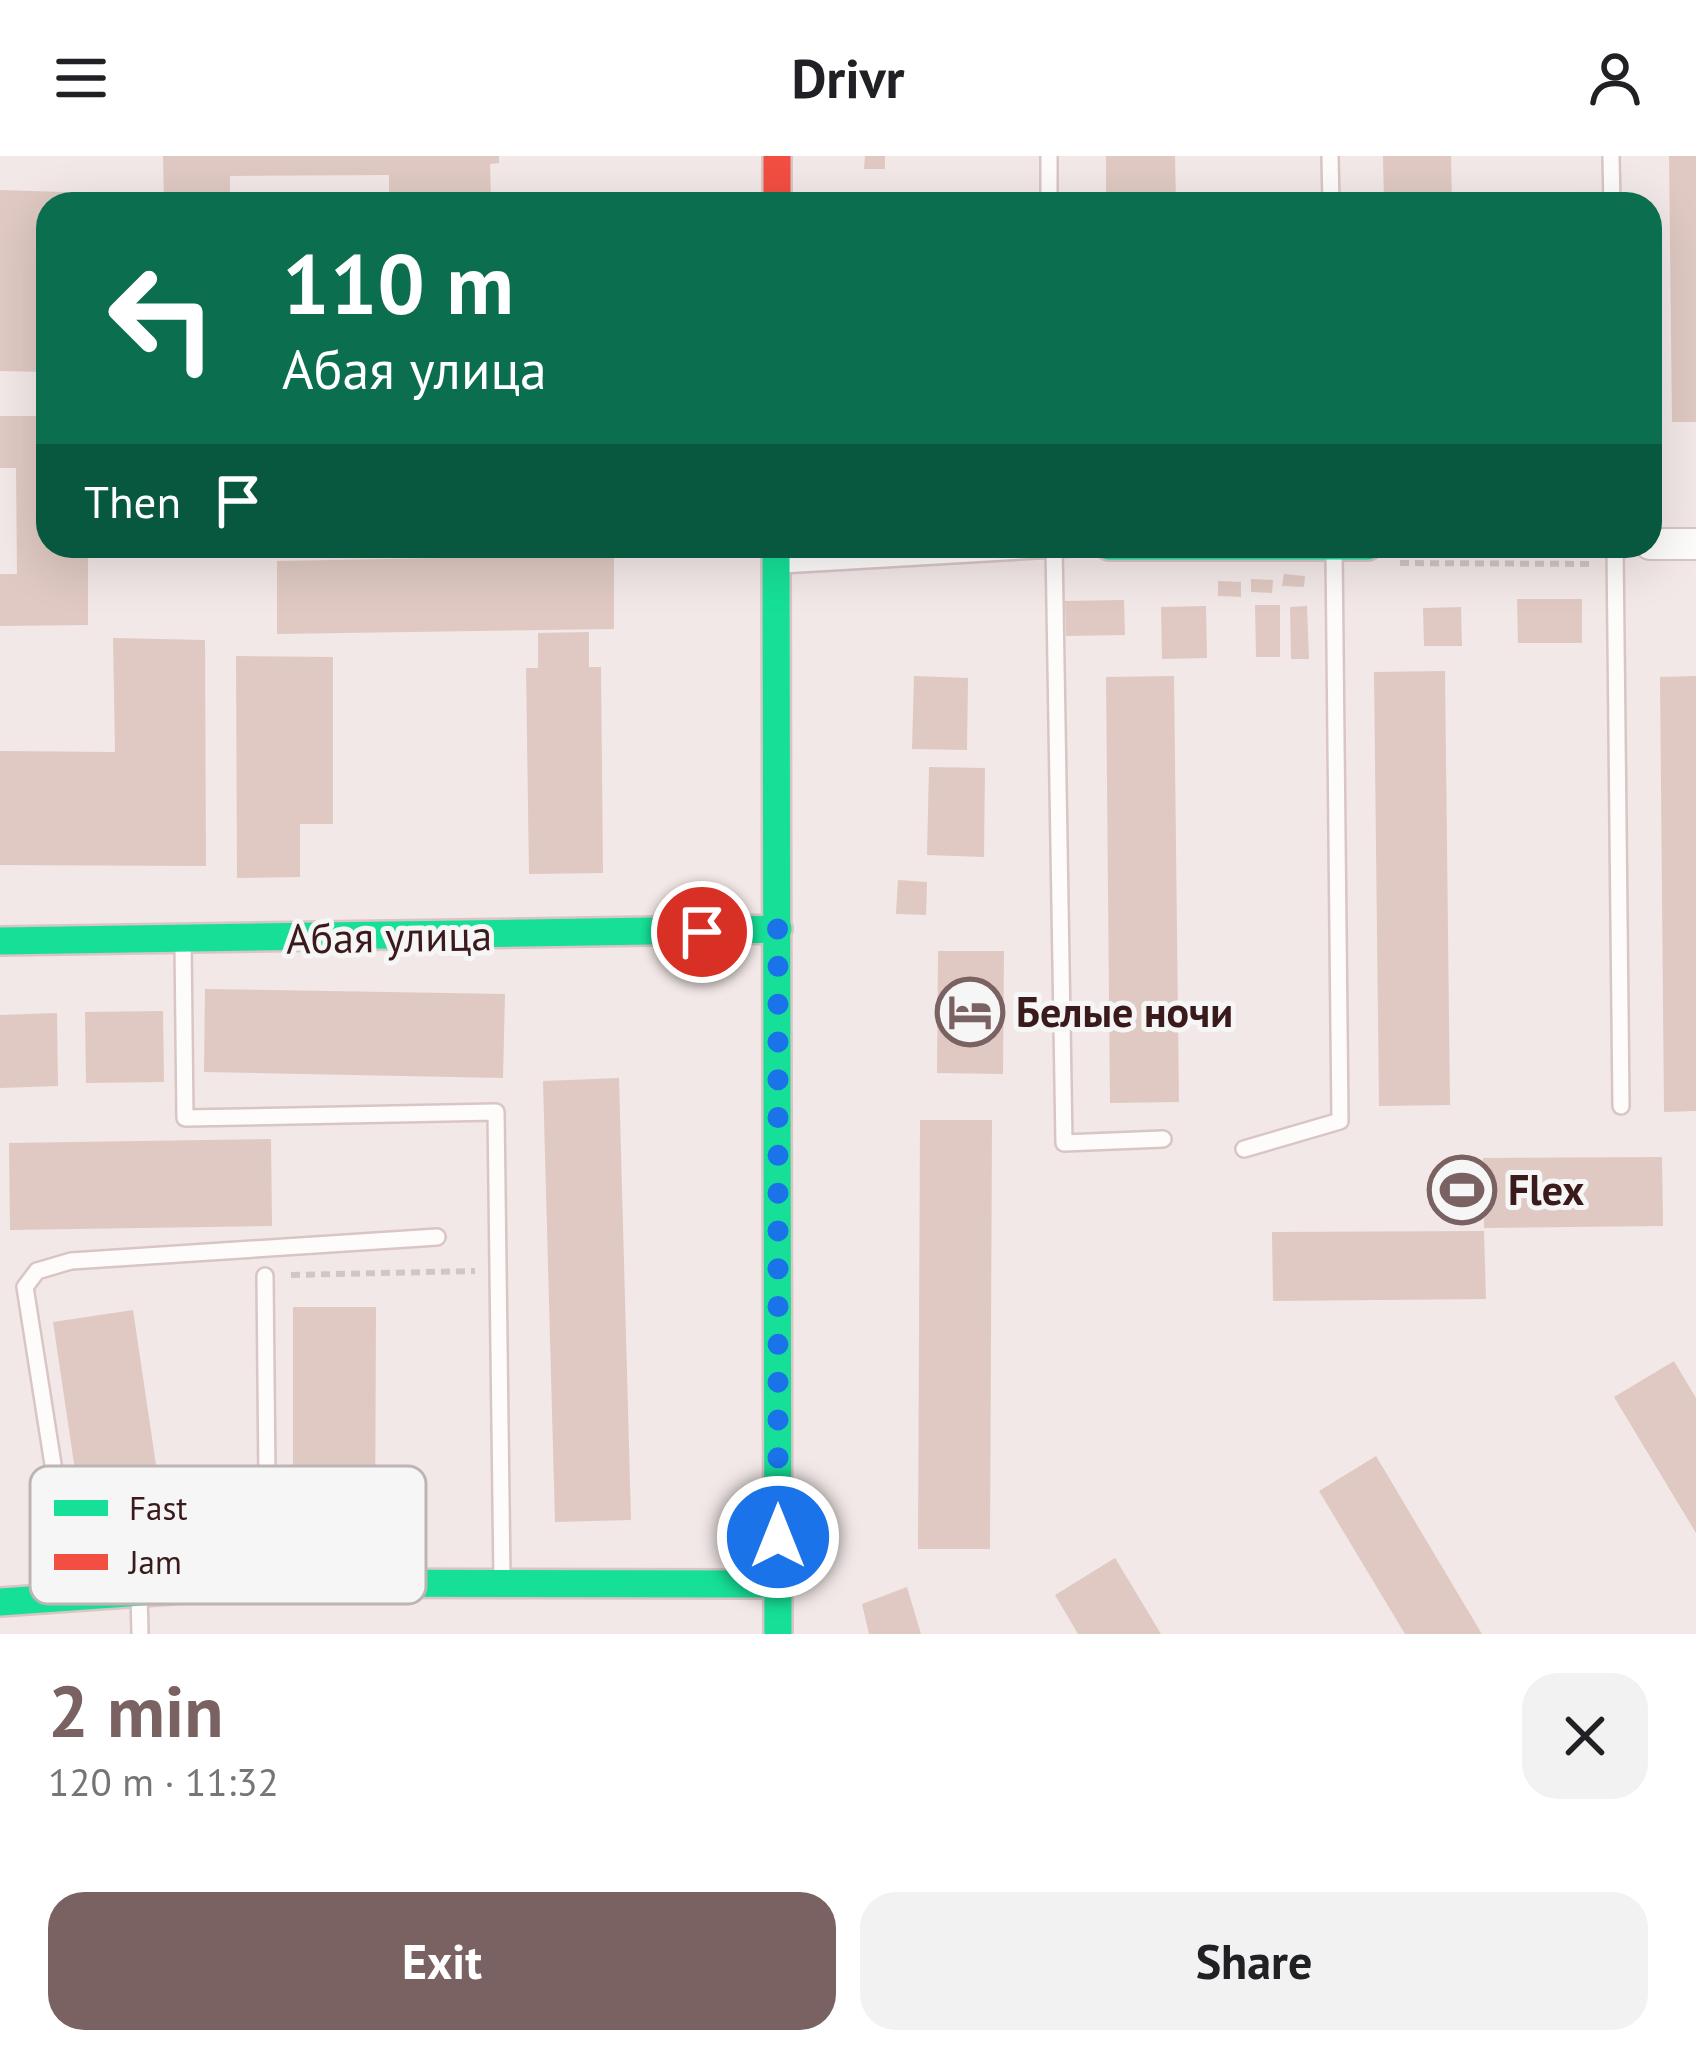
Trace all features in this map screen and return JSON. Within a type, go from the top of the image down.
[{"type":"street","points":[[777,156],[777,192]]},
{"type":"street","points":[[1662,544],[1696,544]]},
{"type":"street","points":[[776,558],[778,1634]]},
{"type":"street","name":"Абая улица","points":[[0,941],[778,929]]},
{"type":"street","points":[[426,1583],[778,1584]]},
{"type":"street","points":[[0,1602],[30,1599]]},
{"type":"lane","points":[[1049,156],[1049,192]]},
{"type":"lane","points":[[1330,156],[1331,192]]},
{"type":"lane","points":[[1611,156],[1612,192]]},
{"type":"lane","points":[[1054,558],[1064,1143],[1163,1139]]},
{"type":"lane","points":[[1244,1149],[1340,1121],[1334,558]]},
{"type":"lane","points":[[1615,558],[1621,1106]]},
{"type":"lane","points":[[183,940],[185,1118],[496,1112],[502,1583]]},
{"type":"lane","points":[[54,1466],[25,1287],[37,1271],[71,1261],[437,1237]]},
{"type":"lane","points":[[265,1276],[267,1466]]},
{"type":"lane","points":[[139,1604],[140,1634]]},
{"type":"building","points":[[163,156],[499,156],[499,163],[490,164],[491,192],[389,192],[389,175],[230,176],[230,192],[164,192]]},
{"type":"building","points":[[865,156],[885,156],[885,169],[864,169]]},
{"type":"building","points":[[1106,156],[1175,156],[1176,192],[1106,192]]},
{"type":"building","points":[[1383,156],[1451,156],[1452,192],[1384,192]]},
{"type":"building","points":[[1669,156],[1696,156],[1696,422],[1672,422]]},
{"type":"building","points":[[0,190],[65,192],[36,192],[36,372],[0,371]]},
{"type":"building","points":[[0,416],[36,416],[36,558],[88,558],[88,625],[0,626],[0,574],[17,574],[16,468],[0,468]]},
{"type":"building","points":[[614,558],[614,629],[277,634],[277,561]]},
{"type":"building","points":[[1284,574],[1305,576],[1304,587],[1282,586]]},
{"type":"building","points":[[1251,579],[1273,580],[1272,593],[1251,592]]},
{"type":"building","points":[[1218,581],[1241,582],[1241,597],[1218,596]]},
{"type":"building","points":[[1517,599],[1582,599],[1582,643],[1518,643]]},
{"type":"building","points":[[1124,600],[1125,635],[1066,636],[1065,601]]},
{"type":"building","points":[[1255,605],[1280,605],[1280,657],[1256,657]]},
{"type":"building","points":[[1206,606],[1207,658],[1162,659],[1161,607]]},
{"type":"building","points":[[1307,606],[1309,659],[1291,659],[1290,607]]},
{"type":"building","points":[[1461,607],[1462,646],[1424,646],[1423,608]]},
{"type":"building","points":[[589,632],[589,667],[601,667],[603,873],[529,874],[526,668],[538,668],[538,633]]},
{"type":"building","points":[[113,638],[205,640],[206,866],[0,865],[0,751],[115,752]]},
{"type":"building","points":[[236,656],[333,657],[333,824],[300,824],[300,877],[237,878]]},
{"type":"building","points":[[1445,671],[1450,1105],[1379,1106],[1374,672]]},
{"type":"building","points":[[914,676],[968,678],[967,750],[912,749]]},
{"type":"building","points":[[1174,676],[1179,1102],[1110,1103],[1106,677]]},
{"type":"building","points":[[1696,676],[1696,1111],[1664,1112],[1660,677]]},
{"type":"building","points":[[929,767],[985,768],[984,857],[927,855]]},
{"type":"building","points":[[898,880],[927,882],[926,915],[896,914]]},
{"type":"building","name":"Белые ночи","points":[[938,951],[1004,951],[1003,1074],[937,1073]]},
{"type":"building","points":[[205,989],[505,994],[503,1078],[204,1072]]},
{"type":"building","points":[[163,1011],[164,1082],[86,1083],[85,1012]]},
{"type":"building","points":[[57,1013],[58,1086],[0,1088],[0,1015]]},
{"type":"building","points":[[619,1078],[631,1520],[555,1522],[543,1081]]},
{"type":"building","points":[[920,1120],[992,1120],[990,1549],[918,1549]]},
{"type":"building","points":[[271,1139],[272,1226],[10,1230],[9,1143]]},
{"type":"building","points":[[1662,1157],[1663,1226],[1484,1228],[1483,1158]]},
{"type":"building","points":[[1484,1231],[1486,1299],[1273,1301],[1272,1232]]},
{"type":"building","points":[[293,1307],[376,1307],[375,1466],[293,1466]]},
{"type":"building","points":[[133,1310],[156,1466],[74,1466],[53,1322]]},
{"type":"building","points":[[1674,1361],[1696,1398],[1696,1533],[1614,1397]]},
{"type":"building","points":[[1376,1456],[1482,1634],[1405,1634],[1319,1491]]},
{"type":"building","points":[[1115,1558],[1161,1634],[1078,1634],[1055,1595]]},
{"type":"building","points":[[907,1587],[921,1634],[869,1634],[862,1604]]},
{"type":"traffic: fast","points":[[776,558],[778,1634]]},
{"type":"traffic: fast","points":[[0,941],[778,929]]},
{"type":"traffic: fast","points":[[426,1583],[778,1584]]},
{"type":"traffic: fast","points":[[0,1602],[30,1600]]},
{"type":"traffic: jam","points":[[777,156],[777,192]]},
{"type":"place","name":"Белые ночи","points":[[970,1012]]},
{"type":"place","name":"Flex","points":[[1462,1190]]},
{"type":"route","points":[[702,932],[778,929],[778,1537]]}]
